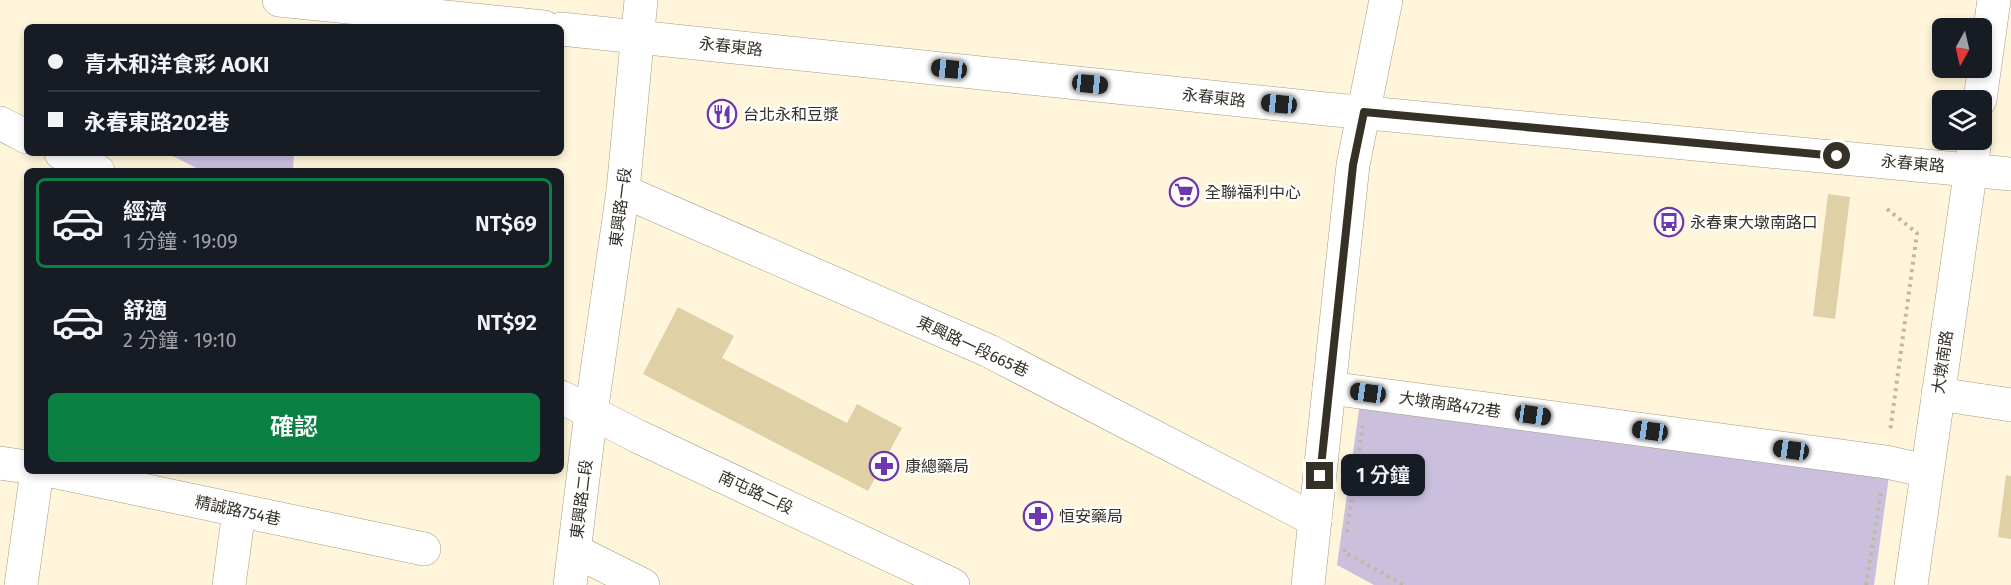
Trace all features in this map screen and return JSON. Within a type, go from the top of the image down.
[{"type":"street","points":[[279,0],[515,24]]},
{"type":"street","name":"東興路一段","points":[[591,413],[623,191],[641,0]]},
{"type":"street","points":[[1308,585],[1353,165],[1386,0]]},
{"type":"street","points":[[1981,90],[1994,0]]},
{"type":"street","name":"永春東路","points":[[564,29],[1364,112],[1973,154],[2011,174]]},
{"type":"street","points":[[0,123],[24,135]]},
{"type":"street","name":"大墩南路","points":[[1911,585],[1973,154]]},
{"type":"street","points":[[67,156],[92,168]]},
{"type":"street","name":"東興路一段665巷","points":[[623,191],[989,351],[1315,520]]},
{"type":"street","name":"大墩南路472巷","points":[[1329,388],[1886,462],[1927,471]]},
{"type":"street","points":[[1938,394],[2011,405]]},
{"type":"street","name":"南屯路二段","points":[[564,398],[591,413],[953,585]]},
{"type":"street","name":"東興路二段","points":[[570,585],[591,413]]},
{"type":"street","points":[[0,463],[24,467]]},
{"type":"street","points":[[21,585],[37,474]]},
{"type":"street","name":"精誠路754巷","points":[[66,474],[424,549]]},
{"type":"street","points":[[229,585],[239,511]]},
{"type":"street","points":[[574,550],[643,585]]},
{"type":"path","points":[[1866,585],[1886,462],[1917,233],[1887,209]]},
{"type":"path","points":[[1368,393],[1344,552],[1404,585]]},
{"type":"shaded area","points":[[173,156],[294,156],[293,168],[196,168]]},
{"type":"shaded area","points":[[1360,403],[1889,476],[1874,585],[1374,585],[1337,565]]},
{"type":"building","points":[[1828,194],[1850,197],[1835,319],[1813,316]]},
{"type":"building","points":[[678,307],[734,336],[722,358],[847,423],[857,404],[902,428],[868,491],[643,374]]},
{"type":"building","points":[[2006,475],[2011,476],[2011,539],[1998,537]]},
{"type":"place","name":"台北永和豆漿","points":[[722,114]]},
{"type":"place","name":"全聯福利中心","points":[[1184,192]]},
{"type":"place","name":"永春東大墩南路口","points":[[1669,222]]},
{"type":"place","name":"康總藥局","points":[[884,466]]},
{"type":"place","name":"恒安藥局","points":[[1038,516]]},
{"type":"route","points":[[1320,476],[1353,165],[1364,112],[1837,156]]}]
